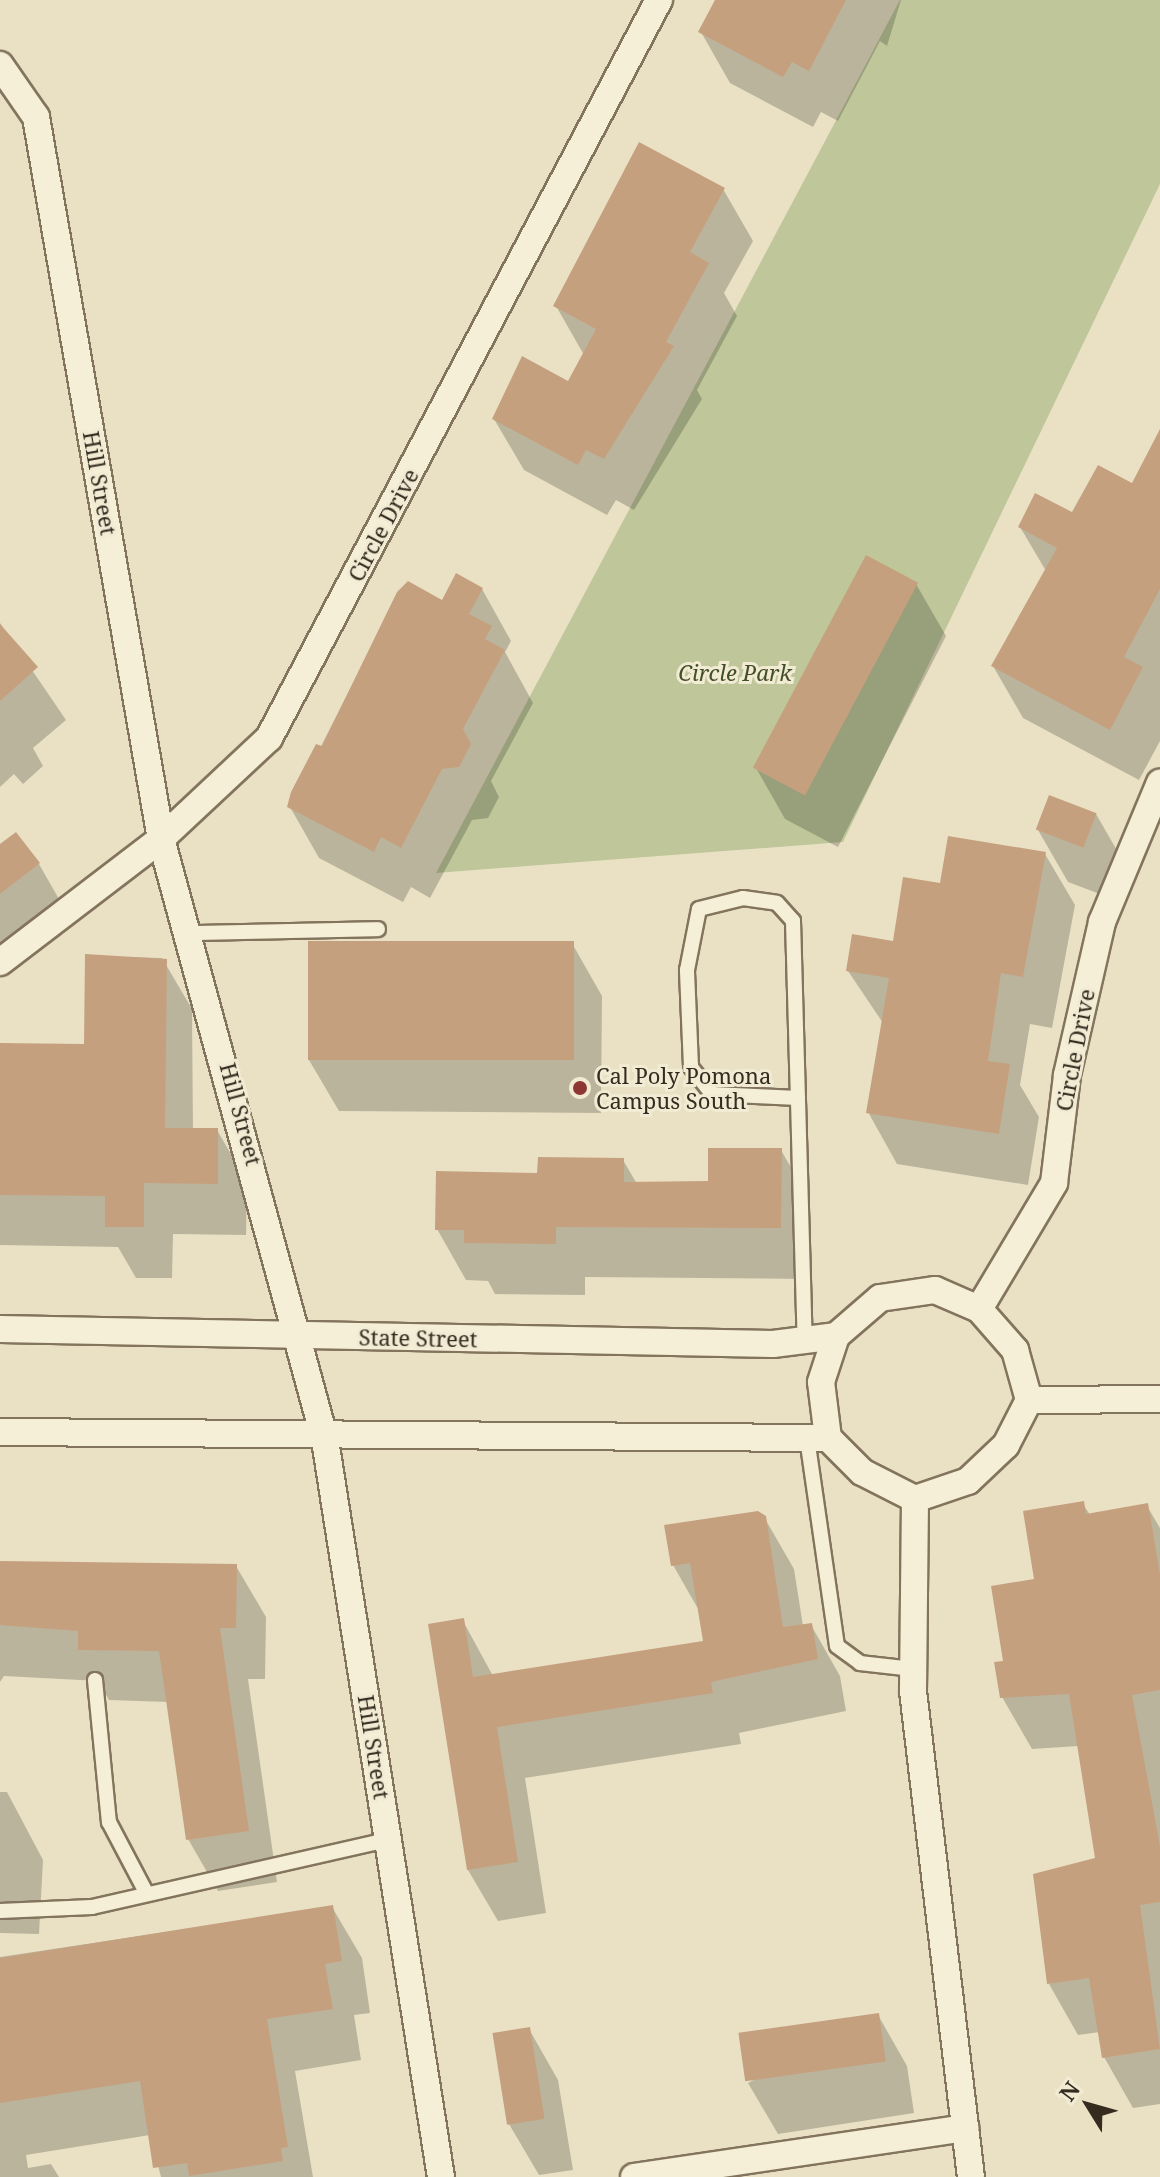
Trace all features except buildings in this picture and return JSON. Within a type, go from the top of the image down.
[{"type":"street","name":"Circle Drive","points":[[0,962],[161,839],[269,738],[659,0]]},
{"type":"street","name":"Hill Street","points":[[0,65],[36,117],[161,839],[192,933],[302,1336],[325,1440],[441,2177]]},
{"type":"street","name":"Circle Drive","points":[[979,1309],[1054,1183],[1067,1075],[1102,922],[1160,783]]},
{"type":"street","points":[[0,1432],[325,1440],[818,1438],[862,1472],[915,1499],[968,1481],[1006,1445],[1029,1400],[1015,1350],[979,1309],[935,1290],[880,1298],[836,1336],[821,1382],[818,1438]]},
{"type":"street","name":"State Street","points":[[0,1329],[302,1336],[805,1340],[836,1336]]},
{"type":"street","points":[[1029,1400],[1160,1399]]},
{"type":"street","points":[[915,1499],[913,1669],[971,2177]]},
{"type":"street","points":[[634,2177],[747,2169],[965,2128]]},
{"type":"lane","points":[[798,1098],[712,1094],[691,1067],[687,970],[699,909],[743,898],[777,903],[793,921],[805,1340]]},
{"type":"lane","points":[[192,933],[378,929]]},
{"type":"lane","points":[[818,1438],[837,1646],[860,1663],[913,1669]]},
{"type":"lane","points":[[95,1680],[109,1822],[147,1894]]},
{"type":"lane","points":[[0,1911],[92,1907],[388,1840]]},
{"type":"green space","name":"Circle Park","points":[[900,0],[1160,0],[1160,184],[843,842],[436,873]]},
{"type":"place","name":"Cal Poly Pomona Campus South","points":[[580,1088]]}]
